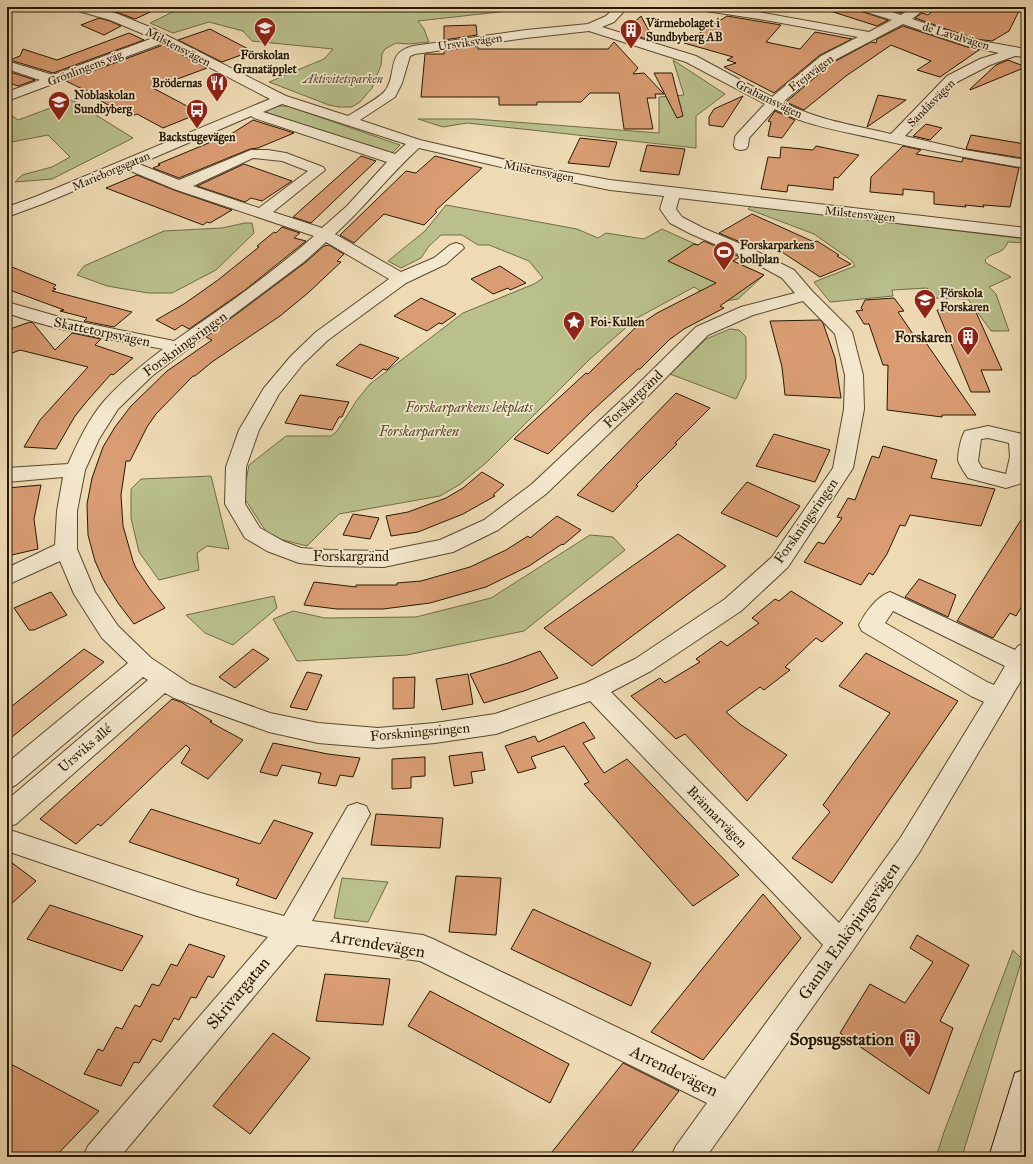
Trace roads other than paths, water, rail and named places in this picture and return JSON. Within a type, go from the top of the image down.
[{"type":"street","name":"Milstensvägen","points":[[79,7],[114,16],[163,39],[281,99],[416,143],[532,170],[610,185],[1026,233]]},
{"type":"street","name":"Ursviksvägen","points":[[350,121],[390,94],[405,53],[413,50],[526,34],[590,27],[610,19],[622,7]]},
{"type":"street","points":[[706,7],[759,15],[871,36]]},
{"type":"street","name":"de Lavalvägen","points":[[864,7],[972,43],[1020,52]]},
{"type":"street","name":"Frejavägen","points":[[741,146],[742,137],[773,103],[826,59],[902,20],[921,7]]},
{"type":"street","name":"Grahamsvägen","points":[[590,27],[691,59],[791,112],[820,122],[964,154],[1026,164]]},
{"type":"street","name":"Grönlingens väg","points":[[7,97],[163,39]]},
{"type":"street","name":"Sandåsvägen","points":[[895,138],[952,79],[985,62],[1020,52]]},
{"type":"street","points":[[7,64],[54,80]]},
{"type":"street","name":"Marieborgsgatan","points":[[7,212],[281,99]]},
{"type":"street","points":[[252,111],[260,115],[397,160]]},
{"type":"street","name":"Forskningsringen","points":[[416,143],[397,160],[353,209],[326,235],[299,258],[224,315],[177,347],[145,372],[111,405],[88,440],[75,470],[67,511],[66,549],[85,594],[110,632],[143,664],[164,680],[182,691],[269,722],[318,733],[378,738],[435,733],[496,724],[594,690],[643,665],[733,605],[780,562],[843,468],[854,409],[854,375],[843,332],[806,295],[788,274],[744,251],[697,231],[676,220],[668,209],[673,192]]},
{"type":"street","points":[[178,186],[251,154],[262,153],[278,155],[318,170],[261,214]]},
{"type":"street","points":[[126,164],[178,186],[326,235],[400,279]]},
{"type":"street","name":"Forskargränd","points":[[456,248],[440,260],[400,279],[327,332],[297,360],[271,392],[249,430],[236,467],[235,504],[252,533],[275,546],[299,555],[329,558],[384,559],[445,547],[491,525],[539,489],[637,396],[702,331],[747,311],[806,295]]},
{"type":"street","name":"Skattetorpsvägen","points":[[7,307],[28,315],[72,326],[177,347]]},
{"type":"street","points":[[7,322],[28,315]]},
{"type":"street","points":[[7,475],[75,470]]},
{"type":"street","points":[[7,577],[66,549]]},
{"type":"street","name":"Gamla Enköpingsvägen","points":[[687,1157],[841,944],[910,845],[999,698],[1023,658],[890,600],[870,625],[979,689],[999,698]]},
{"type":"street","name":"Ursviks allé","points":[[7,778],[143,664]]},
{"type":"street","name":"Ursviks allé","points":[[7,816],[164,680]]},
{"type":"street","name":"Brännarvägen","points":[[594,690],[841,944]]},
{"type":"street","name":"Skrivargatan","points":[[99,1157],[291,931],[357,814]]},
{"type":"street","name":"Arrendevägen","points":[[7,840],[197,904],[291,931],[423,948],[730,1098]]},
{"type":"street","points":[[1005,1157],[1026,1084]]},
{"type":"place","name":"Förskolan Granatäpplet","points":[[265,48]]},
{"type":"place","name":"Värmebolaget i Sundbyberg AB","points":[[631,50]]},
{"type":"place","name":"Brödernas","points":[[217,102]]},
{"type":"place","name":"Noblaskolan Sundbyberg","points":[[59,122]]},
{"type":"place","name":"Backstugevägen","points":[[197,130]]},
{"type":"place","name":"Forskarparkens bollplan","points":[[724,272]]},
{"type":"place","name":"Förskola Forskaren","points":[[925,320]]},
{"type":"place","name":"Foi-Kullen","points":[[574,342]]},
{"type":"place","name":"Forskaren","points":[[968,356]]},
{"type":"place","name":"Sopsugsstation","points":[[910,1058]]},
{"type":"park label","name":"Aktivitetsparken","points":[[343,79]]},
{"type":"park label","name":"Forskarparkens lekplats","points":[[469,407]]},
{"type":"park label","name":"Forskarparken","points":[[419,431]]}]
